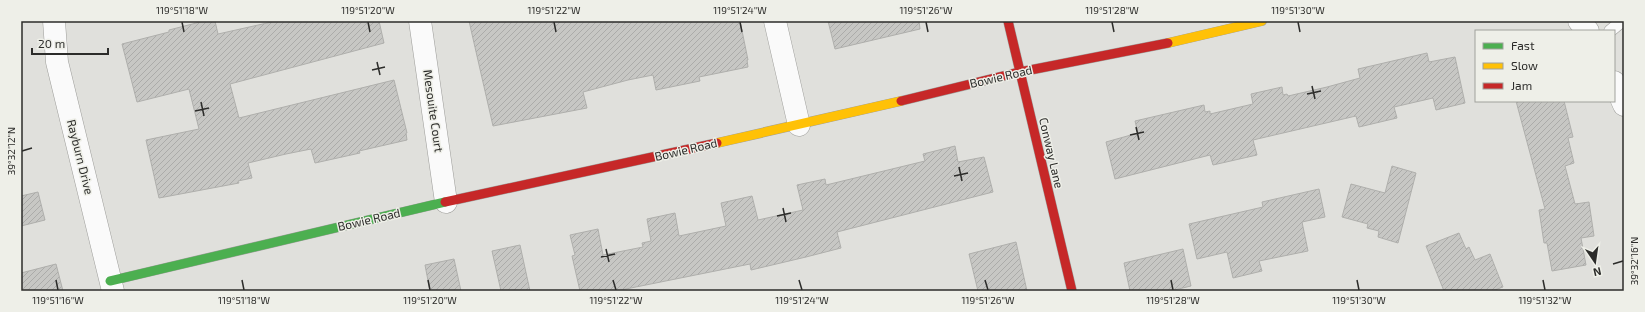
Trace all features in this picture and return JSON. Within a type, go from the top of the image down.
[{"type":"street","name":"Rayburn Drive","points":[[54,21],[57,62],[111,286]]},
{"type":"street","name":"Mesouite Court","points":[[420,21],[446,202]]},
{"type":"street","points":[[775,21],[799,125]]},
{"type":"street","name":"Conway Lane","points":[[1008,21],[1072,291]]},
{"type":"street","name":"Bowie Road","points":[[111,286],[446,202],[799,125],[1020,72],[1180,40],[1262,21]]},
{"type":"street","points":[[1579,21],[1587,30]]},
{"type":"street","points":[[1615,84],[1624,105]]},
{"type":"lane","points":[[1611,30],[1622,21]]},
{"type":"building","points":[[204,21],[215,21],[218,34],[276,21],[379,21],[384,43],[230,84],[239,118],[394,80],[407,133],[407,140],[359,151],[360,153],[315,163],[311,149],[286,154],[248,163],[252,178],[238,181],[239,183],[159,198],[146,140],[199,129],[189,89],[137,102],[122,44]]},
{"type":"building","points":[[469,21],[740,21],[748,67],[699,77],[700,81],[656,90],[653,75],[628,80],[583,92],[587,108],[493,126]]},
{"type":"building","points":[[828,21],[919,21],[920,29],[835,49]]},
{"type":"building","points":[[1427,53],[1429,62],[1455,57],[1465,103],[1436,110],[1433,98],[1394,107],[1397,118],[1359,127],[1356,116],[1253,140],[1257,155],[1213,165],[1210,155],[1115,179],[1106,142],[1138,133],[1135,121],[1204,105],[1205,112],[1210,111],[1210,114],[1253,104],[1251,94],[1282,87],[1283,95],[1287,94],[1288,96],[1327,87],[1360,78],[1358,69]]},
{"type":"building","points":[[1516,102],[1564,102],[1573,137],[1568,138],[1574,163],[1565,166],[1575,204],[1589,202],[1594,236],[1581,238],[1586,265],[1552,271],[1547,243],[1544,243],[1539,210],[1545,209]]},
{"type":"building","points":[[955,146],[958,162],[984,157],[993,192],[837,232],[841,248],[806,257],[751,270],[750,264],[616,291],[580,291],[572,256],[575,255],[570,235],[598,229],[603,255],[643,247],[642,243],[651,241],[647,219],[675,213],[679,236],[726,226],[721,203],[752,196],[758,220],[803,210],[797,185],[825,179],[826,185],[925,161],[923,154]]},
{"type":"building","points":[[1392,166],[1416,173],[1398,243],[1378,237],[1379,231],[1367,228],[1368,224],[1342,217],[1351,184],[1385,193]]},
{"type":"building","points":[[1319,189],[1325,217],[1302,222],[1308,251],[1259,261],[1262,271],[1233,278],[1227,252],[1197,259],[1189,224],[1263,207],[1262,202]]},
{"type":"building","points":[[38,192],[45,220],[21,226],[21,196]]},
{"type":"building","points":[[1459,233],[1466,249],[1469,247],[1475,260],[1490,254],[1503,287],[1492,291],[1444,291],[1426,246]]},
{"type":"building","points":[[1016,242],[1027,291],[978,291],[969,254]]},
{"type":"building","points":[[520,245],[530,291],[501,291],[492,251]]},
{"type":"building","points":[[1183,249],[1191,286],[1170,291],[1130,291],[1124,263]]},
{"type":"building","points":[[454,259],[461,291],[430,291],[425,265]]},
{"type":"building","points":[[56,264],[63,291],[21,291],[21,273]]},
{"type":"traffic: fast","points":[[110,281],[445,202]]},
{"type":"traffic: slow","points":[[1168,43],[1262,21]]},
{"type":"traffic: slow","points":[[717,143],[901,101]]},
{"type":"traffic: jam","points":[[1008,21],[1072,291]]},
{"type":"traffic: jam","points":[[901,101],[1020,72],[1168,43]]},
{"type":"traffic: jam","points":[[445,202],[717,143]]}]
